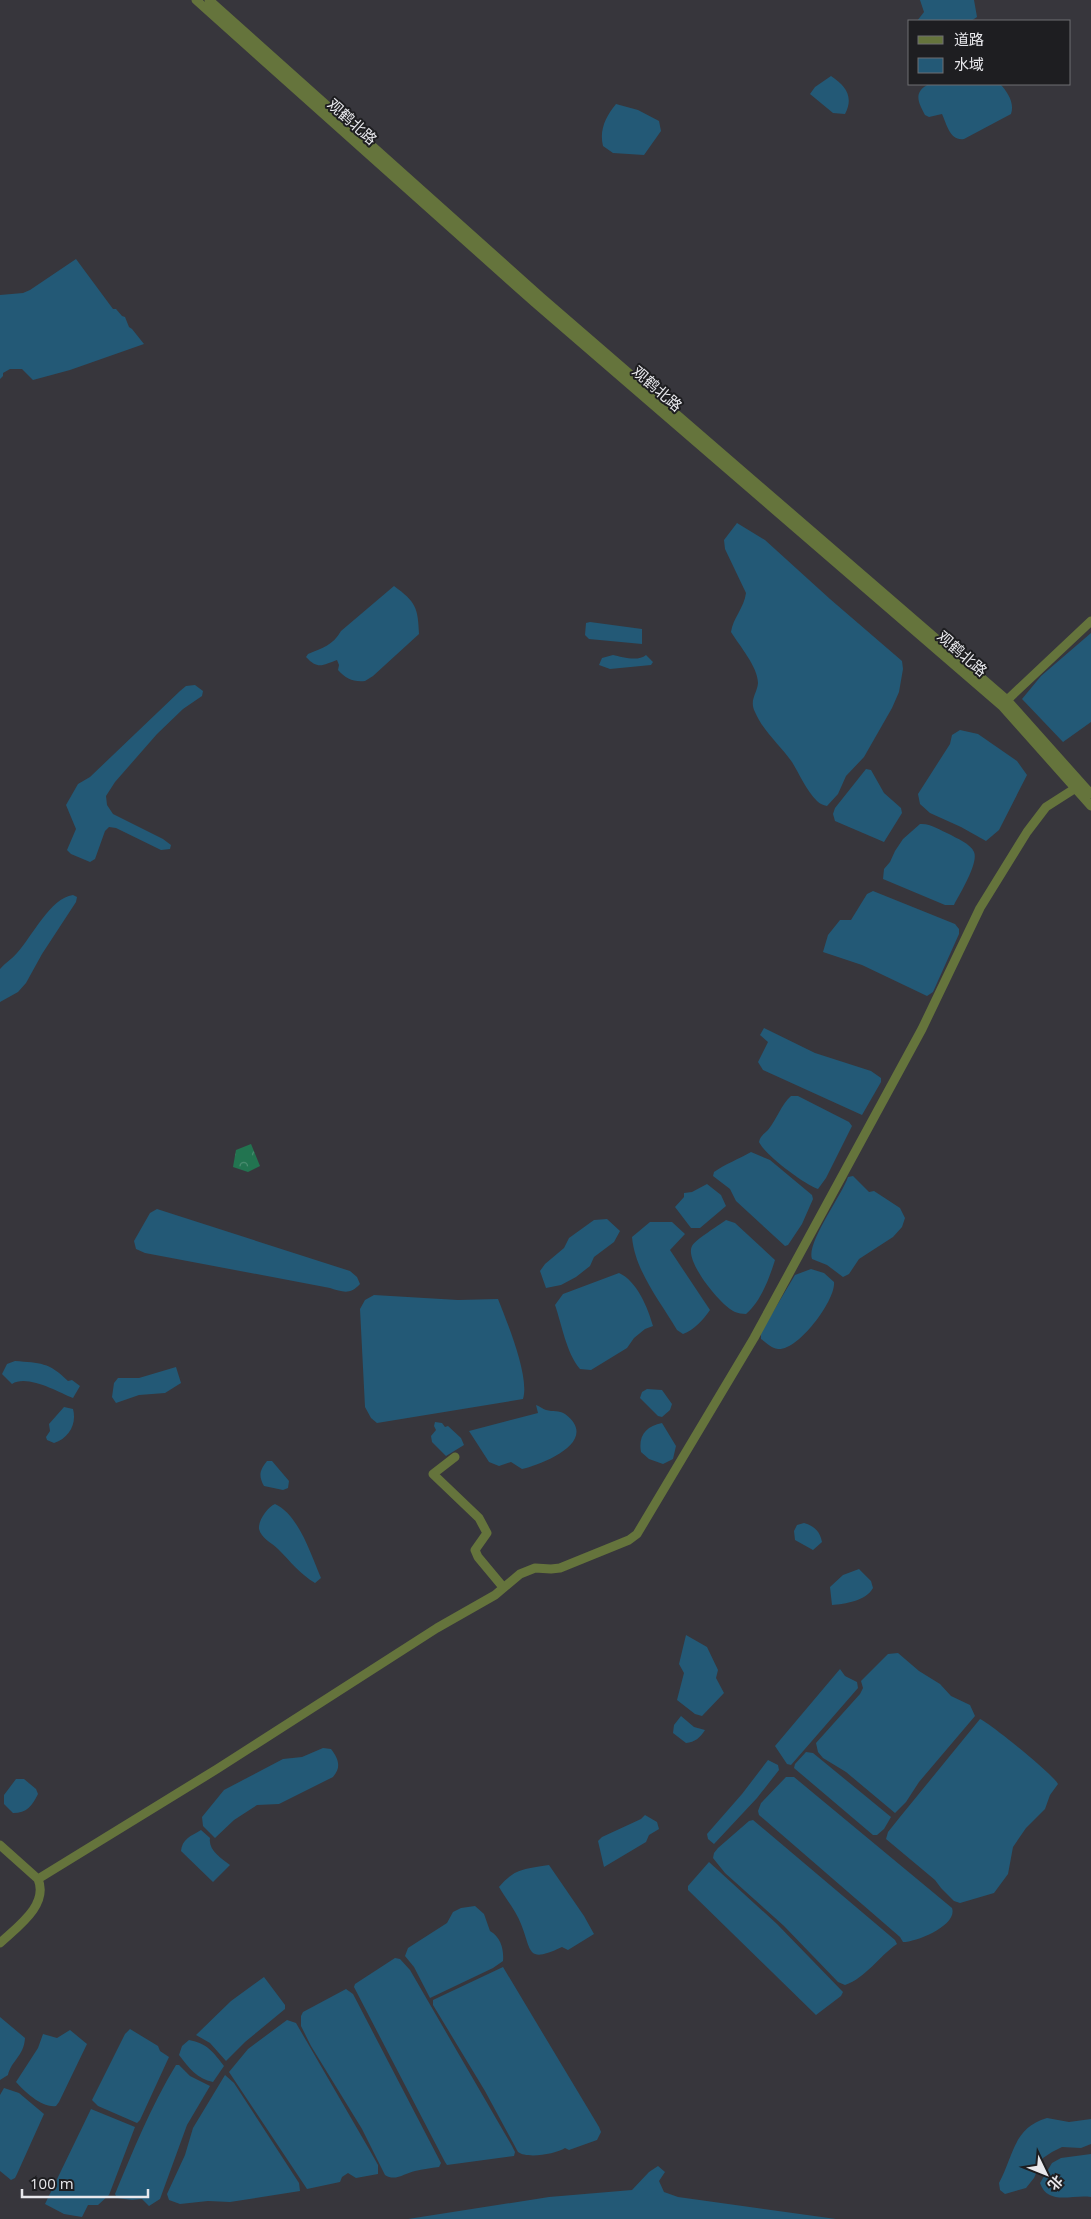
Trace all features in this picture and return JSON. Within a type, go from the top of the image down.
[{"type":"street","name":"观鹤北路","points":[[196,0],[535,302],[1005,703]]},
{"type":"street","name":"观鹤北路","points":[[209,0],[541,297],[1005,703],[1079,787],[1091,806]]},
{"type":"street","points":[[1005,703],[1091,621]]},
{"type":"street","name":"观鹤北路","points":[[1079,787],[1091,794]]},
{"type":"street","points":[[38,1879],[217,1769],[437,1628],[495,1595],[503,1586],[520,1574],[535,1568],[560,1568],[629,1540],[637,1534],[690,1448],[758,1329],[922,1029],[980,908],[1027,832],[1046,807],[1079,787]]},
{"type":"street","points":[[455,1457],[433,1474],[485,1526],[487,1533],[475,1550],[503,1586]]},
{"type":"street","points":[[0,1845],[38,1879],[41,1886],[41,1896],[33,1910],[0,1943]]},
{"type":"green space","points":[[251,1144],[260,1166],[248,1172],[233,1167],[236,1150]]},
{"type":"water","points":[[920,0],[974,0],[977,17],[972,20],[918,20],[924,12]]},
{"type":"water","points":[[831,76],[847,92],[849,102],[845,114],[833,113],[810,94],[815,87]]},
{"type":"water","points":[[927,85],[1001,85],[1008,94],[1011,102],[1011,114],[964,139],[959,139],[952,135],[942,114],[929,117],[925,115],[918,98],[924,87]]},
{"type":"water","points":[[616,104],[638,110],[659,121],[661,131],[644,155],[613,153],[603,146],[602,134],[604,124]]},
{"type":"water","points":[[76,259],[113,309],[116,309],[125,317],[129,327],[144,344],[70,370],[33,380],[22,369],[10,369],[3,373],[0,379],[0,295],[23,293],[30,290]]},
{"type":"water","points":[[737,523],[765,540],[902,661],[903,669],[899,692],[892,708],[864,757],[846,776],[838,794],[827,806],[818,802],[810,792],[792,762],[762,725],[753,708],[753,700],[758,683],[755,670],[748,656],[731,632],[746,593],[725,549],[724,540]]},
{"type":"water","points":[[394,586],[414,606],[418,618],[419,634],[373,676],[365,681],[353,680],[344,676],[338,670],[337,660],[324,665],[317,665],[306,657],[308,654],[331,643],[341,631]]},
{"type":"water","points":[[586,623],[642,629],[642,644],[589,639],[585,635]]},
{"type":"water","points":[[1091,633],[1091,722],[1063,742],[1022,699],[1041,676]]},
{"type":"water","points":[[613,655],[634,659],[646,655],[653,662],[651,665],[610,669],[599,665],[602,658]]},
{"type":"water","points":[[195,685],[203,691],[202,696],[183,709],[157,734],[115,782],[106,796],[107,805],[113,814],[163,839],[171,845],[170,849],[161,850],[116,828],[109,827],[105,831],[95,859],[90,862],[71,854],[67,850],[76,829],[66,805],[78,784],[90,777],[180,691],[186,686]]},
{"type":"water","points":[[960,730],[978,734],[1017,761],[1027,775],[999,830],[986,841],[930,813],[920,804],[918,794],[950,744],[952,735]]},
{"type":"water","points":[[866,769],[871,770],[884,793],[901,808],[902,813],[884,842],[835,821],[833,814],[835,808]]},
{"type":"water","points":[[920,824],[931,826],[949,834],[967,844],[974,852],[974,864],[954,905],[945,905],[883,879],[884,869],[903,839]]},
{"type":"water","points":[[873,891],[955,924],[959,929],[959,934],[933,992],[927,996],[862,965],[823,952],[828,935],[840,920],[851,920],[867,894]]},
{"type":"water","points":[[73,895],[77,897],[76,902],[42,954],[26,983],[18,992],[0,1002],[0,969],[23,946],[49,910],[65,898]]},
{"type":"water","points":[[764,1028],[815,1053],[871,1071],[881,1078],[881,1082],[862,1115],[763,1070],[758,1062],[768,1042],[760,1035]]},
{"type":"water","points":[[791,1096],[798,1096],[849,1122],[852,1126],[826,1178],[818,1189],[786,1168],[769,1154],[759,1142]]},
{"type":"water","points":[[751,1152],[770,1160],[812,1195],[813,1199],[802,1224],[788,1245],[785,1246],[736,1201],[730,1189],[713,1176],[714,1172],[718,1169]]},
{"type":"water","points":[[853,1176],[869,1192],[874,1191],[900,1208],[905,1218],[902,1227],[893,1237],[859,1259],[849,1274],[843,1277],[827,1265],[812,1259],[812,1252],[819,1231],[848,1177]]},
{"type":"water","points":[[707,1184],[721,1195],[726,1206],[700,1228],[691,1228],[675,1207],[684,1197],[684,1193],[692,1192]]},
{"type":"water","points":[[157,1209],[350,1271],[357,1277],[360,1284],[353,1290],[343,1291],[145,1253],[136,1249],[134,1241],[150,1213]]},
{"type":"water","points":[[607,1219],[620,1231],[614,1242],[594,1257],[590,1266],[576,1277],[561,1285],[546,1288],[540,1271],[545,1264],[564,1248],[569,1238],[594,1220]]},
{"type":"water","points":[[726,1220],[735,1223],[775,1260],[760,1296],[746,1314],[735,1312],[721,1301],[698,1272],[691,1253],[694,1243]]},
{"type":"water","points":[[650,1222],[672,1222],[685,1234],[670,1250],[710,1310],[698,1324],[683,1334],[677,1330],[649,1285],[634,1250],[632,1237]]},
{"type":"water","points":[[811,1269],[824,1273],[834,1282],[829,1300],[814,1323],[795,1342],[786,1347],[773,1348],[761,1339],[761,1332],[795,1275]]},
{"type":"water","points":[[619,1273],[631,1282],[641,1296],[653,1326],[645,1329],[634,1338],[627,1348],[591,1370],[580,1369],[571,1355],[555,1305],[563,1294]]},
{"type":"water","points":[[374,1295],[458,1300],[498,1299],[521,1364],[524,1389],[523,1399],[377,1423],[371,1418],[365,1407],[360,1309],[365,1300]]},
{"type":"water","points":[[15,1361],[44,1365],[55,1370],[68,1381],[72,1380],[80,1386],[73,1398],[34,1382],[18,1381],[12,1384],[2,1374],[7,1364]]},
{"type":"water","points":[[176,1367],[181,1383],[165,1393],[139,1395],[116,1403],[112,1397],[114,1383],[118,1378],[139,1378]]},
{"type":"water","points":[[647,1389],[662,1390],[672,1404],[670,1410],[662,1417],[658,1416],[640,1398],[642,1392]]},
{"type":"water","points":[[536,1405],[546,1410],[565,1414],[574,1424],[576,1433],[573,1442],[554,1457],[522,1469],[511,1462],[499,1466],[489,1462],[469,1431],[538,1413]]},
{"type":"water","points":[[64,1407],[73,1409],[73,1425],[64,1438],[54,1443],[47,1440],[46,1437],[50,1431],[49,1424]]},
{"type":"water","points":[[435,1422],[442,1423],[445,1427],[448,1426],[461,1438],[464,1445],[446,1456],[432,1442],[431,1436],[436,1430]]},
{"type":"water","points":[[662,1423],[676,1446],[673,1459],[663,1464],[649,1459],[641,1452],[640,1446],[644,1433],[656,1424]]},
{"type":"water","points":[[267,1461],[272,1461],[289,1481],[288,1488],[283,1490],[264,1486],[261,1473]]},
{"type":"water","points":[[275,1504],[291,1517],[303,1536],[321,1578],[315,1583],[264,1538],[260,1532],[259,1525],[262,1518]]},
{"type":"water","points":[[804,1523],[816,1530],[821,1538],[822,1542],[813,1550],[795,1540],[794,1531],[797,1525]]},
{"type":"water","points":[[859,1569],[871,1581],[873,1588],[870,1592],[855,1601],[832,1605],[830,1587],[843,1575]]},
{"type":"water","points":[[686,1635],[707,1647],[718,1670],[716,1678],[724,1693],[702,1716],[695,1714],[677,1700],[684,1673],[679,1664]]},
{"type":"water","points":[[898,1653],[919,1671],[940,1684],[951,1696],[970,1705],[975,1716],[895,1813],[846,1772],[823,1758],[818,1752],[816,1743],[860,1694],[863,1688],[861,1681],[888,1654]]},
{"type":"water","points":[[840,1669],[845,1676],[857,1682],[858,1688],[791,1765],[787,1764],[775,1746]]},
{"type":"water","points":[[681,1716],[694,1727],[705,1730],[692,1742],[686,1743],[673,1733],[674,1725]]},
{"type":"water","points":[[980,1719],[1022,1750],[1058,1784],[1050,1795],[1045,1809],[1026,1828],[1013,1847],[1008,1874],[994,1893],[960,1903],[954,1901],[935,1880],[886,1839],[888,1832]]},
{"type":"water","points":[[323,1748],[331,1749],[336,1756],[338,1766],[333,1777],[279,1804],[257,1805],[234,1820],[215,1838],[203,1826],[202,1817],[224,1790],[283,1759],[302,1757]]},
{"type":"water","points":[[806,1752],[813,1753],[891,1817],[884,1829],[877,1835],[873,1835],[794,1768],[795,1764]]},
{"type":"water","points":[[768,1760],[778,1765],[779,1770],[757,1798],[714,1844],[708,1839],[707,1834],[742,1794]]},
{"type":"water","points":[[786,1777],[794,1777],[952,1908],[949,1920],[926,1936],[903,1942],[900,1937],[759,1815],[758,1811],[761,1803]]},
{"type":"water","points":[[16,1779],[24,1779],[36,1789],[38,1794],[29,1808],[22,1812],[13,1813],[4,1804],[4,1795]]},
{"type":"water","points":[[645,1815],[657,1822],[659,1829],[649,1835],[646,1842],[604,1867],[598,1841],[602,1837],[641,1819]]},
{"type":"water","points":[[753,1820],[895,1940],[897,1944],[853,1982],[845,1985],[838,1982],[784,1926],[725,1873],[713,1858],[718,1848],[749,1821]]},
{"type":"water","points":[[201,1830],[210,1838],[213,1850],[230,1865],[213,1882],[181,1851],[185,1841]]},
{"type":"water","points":[[709,1862],[777,1924],[843,1992],[841,1996],[816,2015],[688,1890],[688,1886]]},
{"type":"water","points":[[549,1865],[594,1934],[568,1950],[562,1947],[550,1952],[536,1954],[529,1948],[519,1919],[499,1887],[510,1876],[521,1870]]},
{"type":"water","points":[[475,1906],[484,1914],[490,1931],[499,1940],[503,1961],[493,1968],[430,1998],[414,1967],[405,1956],[408,1948],[447,1923],[453,1912],[461,1908]]},
{"type":"water","points":[[395,1958],[400,1959],[410,1970],[512,2146],[515,2152],[514,2156],[447,2165],[445,2162],[354,1987],[355,1984]]},
{"type":"water","points":[[503,1967],[599,2127],[601,2132],[597,2140],[569,2150],[565,2148],[542,2155],[528,2155],[518,2152],[485,2091],[433,2005],[433,2000]]},
{"type":"water","points":[[264,1977],[285,2005],[285,2009],[245,2042],[226,2061],[210,2043],[196,2035],[231,2001]]},
{"type":"water","points":[[346,1989],[353,1994],[441,2163],[439,2167],[415,2171],[392,2178],[385,2175],[362,2129],[311,2046],[301,2026],[303,2012]]},
{"type":"water","points":[[0,2017],[25,2038],[20,2054],[8,2075],[0,2080]]},
{"type":"water","points":[[287,2020],[296,2023],[378,2165],[378,2174],[356,2178],[348,2173],[342,2177],[340,2182],[307,2189],[229,2072],[248,2049]]},
{"type":"water","points":[[130,2029],[158,2046],[160,2051],[169,2057],[137,2123],[98,2106],[92,2100],[125,2034]]},
{"type":"water","points":[[70,2030],[87,2044],[59,2102],[56,2106],[51,2106],[29,2095],[16,2082],[38,2048],[43,2034],[57,2038]]},
{"type":"water","points":[[189,2040],[205,2046],[224,2066],[213,2082],[198,2076],[179,2055],[182,2046]]},
{"type":"water","points":[[176,2065],[179,2065],[190,2076],[210,2086],[187,2125],[160,2199],[149,2206],[142,2199],[117,2198],[115,2194],[150,2112]]},
{"type":"water","points":[[225,2075],[234,2083],[299,2183],[300,2191],[230,2202],[208,2201],[180,2204],[169,2200],[167,2194],[185,2155],[193,2128]]},
{"type":"water","points":[[4,2088],[19,2093],[44,2114],[15,2178],[11,2180],[0,2171],[0,2095]]},
{"type":"water","points":[[91,2109],[135,2127],[109,2195],[98,2205],[88,2205],[82,2217],[64,2214],[45,2204]]},
{"type":"water","points":[[1047,2118],[1069,2122],[1091,2119],[1091,2144],[1081,2148],[1062,2147],[1052,2152],[1043,2158],[1034,2178],[1026,2188],[1005,2194],[1000,2190],[999,2183],[1016,2144],[1027,2128]]},
{"type":"water","points":[[1091,2154],[1091,2197],[1061,2198],[1055,2197],[1044,2190],[1040,2183],[1052,2163],[1061,2158]]},
{"type":"water","points":[[658,2166],[665,2172],[659,2181],[664,2192],[678,2197],[836,2219],[408,2219],[549,2197],[632,2190],[649,2172]]}]
